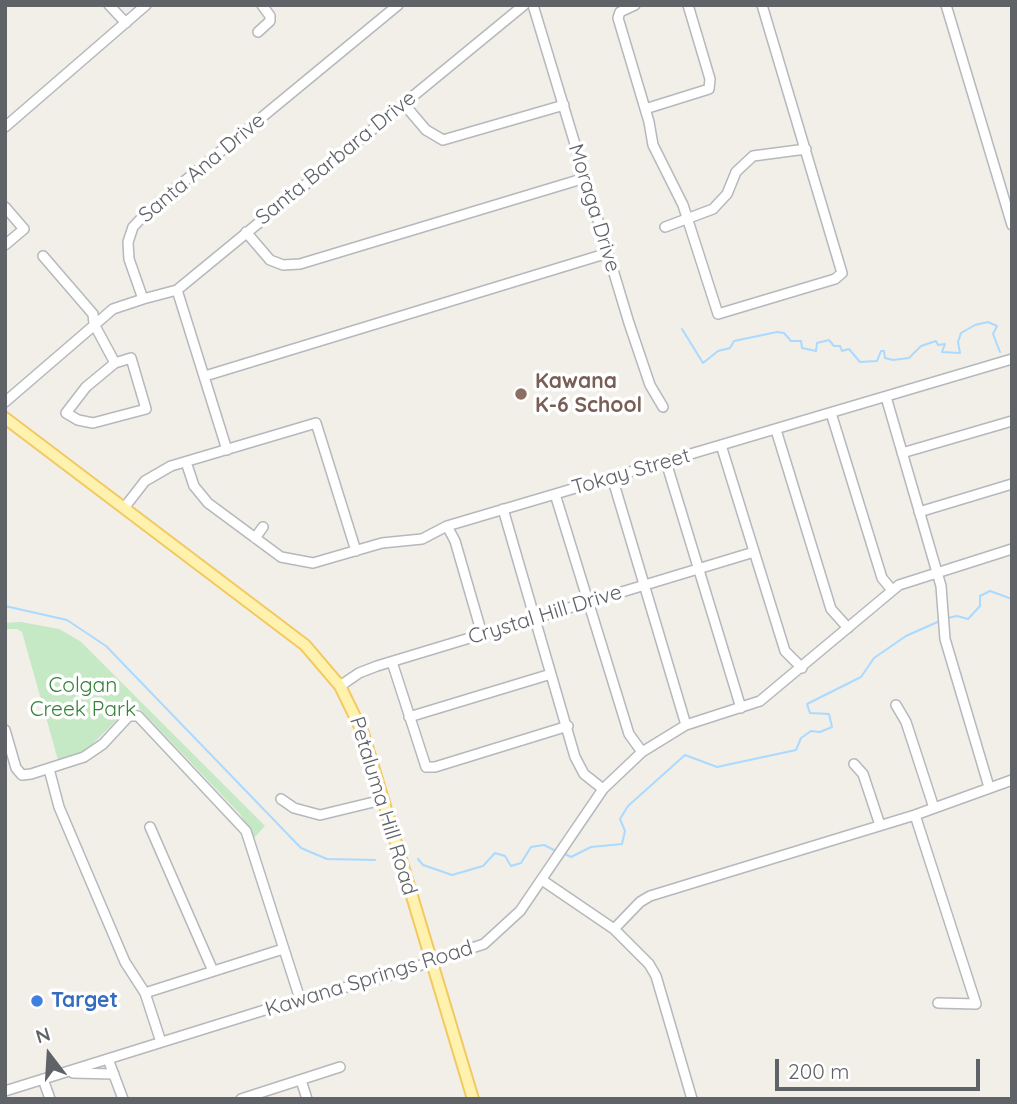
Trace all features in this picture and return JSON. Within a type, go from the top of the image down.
[{"type":"main road","name":"Petaluma Hill Road","points":[[5,418],[305,645],[340,686],[358,719],[473,1099]]},
{"type":"street","points":[[109,5],[126,23]]},
{"type":"street","points":[[5,127],[146,5]]},
{"type":"street","points":[[258,32],[270,22],[270,16],[262,5]]},
{"type":"street","name":"Santa Ana Drive","points":[[143,299],[130,258],[128,242],[133,228],[157,204],[398,5]]},
{"type":"street","name":"Santa Barbara Drive","points":[[143,299],[177,290],[524,5]]},
{"type":"street","name":"Moraga Drive","points":[[533,5],[646,373],[663,407]]},
{"type":"street","points":[[635,5],[620,12],[618,18],[653,145],[680,196],[718,314],[835,279],[842,273],[762,5]]},
{"type":"street","points":[[645,109],[709,89],[710,79],[688,5]]},
{"type":"street","points":[[946,5],[1012,225]]},
{"type":"street","points":[[403,103],[426,130],[443,140],[564,105]]},
{"type":"street","points":[[665,227],[713,209],[727,194],[736,172],[753,156],[806,149]]},
{"type":"street","points":[[246,232],[270,260],[283,265],[300,264],[585,178]]},
{"type":"street","points":[[5,207],[24,229],[5,244]]},
{"type":"street","points":[[205,376],[608,253]]},
{"type":"street","points":[[43,256],[93,314],[94,324],[115,363]]},
{"type":"street","points":[[177,290],[227,450]]},
{"type":"street","points":[[5,402],[113,309],[143,299]]},
{"type":"street","points":[[131,358],[146,409],[93,422],[78,420],[66,413],[86,387],[115,363],[131,358]]},
{"type":"street","name":"Tokay Street","points":[[186,462],[201,496],[281,557],[313,563],[382,543],[422,539],[447,526],[1012,359]]},
{"type":"street","points":[[886,397],[937,571],[943,632],[989,787]]},
{"type":"street","points":[[831,414],[882,578],[892,590]]},
{"type":"street","points":[[902,453],[1012,421]]},
{"type":"street","points":[[124,508],[145,481],[171,466],[316,423],[356,551]]},
{"type":"street","points":[[776,430],[831,609],[848,628]]},
{"type":"street","points":[[721,445],[785,650],[802,668]]},
{"type":"street","points":[[666,462],[741,708]]},
{"type":"street","points":[[612,477],[686,725]]},
{"type":"street","points":[[919,512],[1012,484]]},
{"type":"street","points":[[555,494],[629,734],[642,752]]},
{"type":"street","points":[[503,509],[579,767],[603,789]]},
{"type":"street","points":[[447,526],[482,634]]},
{"type":"street","points":[[255,538],[263,527]]},
{"type":"street","name":"Kawana Springs Road","points":[[5,1091],[471,949],[499,933],[520,911],[603,789],[642,752],[686,725],[760,701],[892,590],[911,579],[1012,549]]},
{"type":"street","name":"Crystal Hill Drive","points":[[340,686],[359,673],[392,662],[754,552]]},
{"type":"street","points":[[392,662],[422,760],[430,768],[568,726]]},
{"type":"street","points":[[409,717],[551,674]]},
{"type":"street","points":[[896,705],[906,722],[934,808]]},
{"type":"street","points":[[5,730],[16,768],[22,775],[84,758],[129,716],[138,716],[246,831],[300,999]]},
{"type":"street","points":[[855,764],[863,774],[880,825]]},
{"type":"street","points":[[49,769],[60,807],[114,936],[145,993],[161,1042]]},
{"type":"street","points":[[614,929],[640,902],[650,896],[915,815],[1012,780]]},
{"type":"street","points":[[281,799],[294,808],[320,815],[382,800]]},
{"type":"street","points":[[915,815],[976,1004],[938,1003]]},
{"type":"street","points":[[150,827],[214,971]]},
{"type":"street","points":[[542,880],[614,929],[642,956],[656,976],[692,1099]]},
{"type":"street","points":[[145,993],[283,949]]},
{"type":"street","points":[[108,1059],[122,1099]]},
{"type":"street","points":[[241,1099],[340,1067]]},
{"type":"street","points":[[64,1073],[114,1074]]},
{"type":"street","points":[[43,1079],[50,1099]]},
{"type":"street","points":[[301,1080],[307,1099]]},
{"type":"green space","name":"Colgan Creek Park","points":[[21,622],[59,629],[80,641],[265,826],[254,838],[240,814],[136,705],[125,708],[118,719],[86,750],[58,760],[22,632],[5,629],[5,623]]},
{"type":"waterway","points":[[682,329],[703,363],[718,351],[730,348],[734,341],[777,332],[784,333],[791,341],[801,341],[802,348],[816,351],[817,343],[829,340],[834,346],[840,346],[842,351],[849,349],[860,362],[877,361],[881,351],[884,351],[885,358],[909,358],[921,346],[936,341],[938,345],[945,344],[942,352],[960,353],[958,342],[961,333],[975,325],[988,322],[997,326],[993,334],[1000,352]]},
{"type":"waterway","points":[[947,618],[957,616],[968,619],[980,606],[980,596],[990,591],[1012,599]]},
{"type":"waterway","points":[[5,606],[67,620],[106,646],[301,848],[327,859],[375,860]]},
{"type":"waterway","points":[[565,854],[571,857],[591,847],[622,844],[625,831],[620,819],[628,806],[685,755],[717,767],[796,750],[801,738],[811,731],[820,732],[832,727],[829,714],[810,713],[807,704],[861,677],[874,658],[906,636],[942,620]]},
{"type":"waterway","points":[[418,859],[423,865],[452,875],[483,866],[495,853],[505,856],[511,866],[521,863],[531,847],[544,845],[556,851]]},
{"type":"place","name":"Kawana K-6 School","points":[[521,394]]},
{"type":"place","name":"Target","points":[[37,1001]]}]
